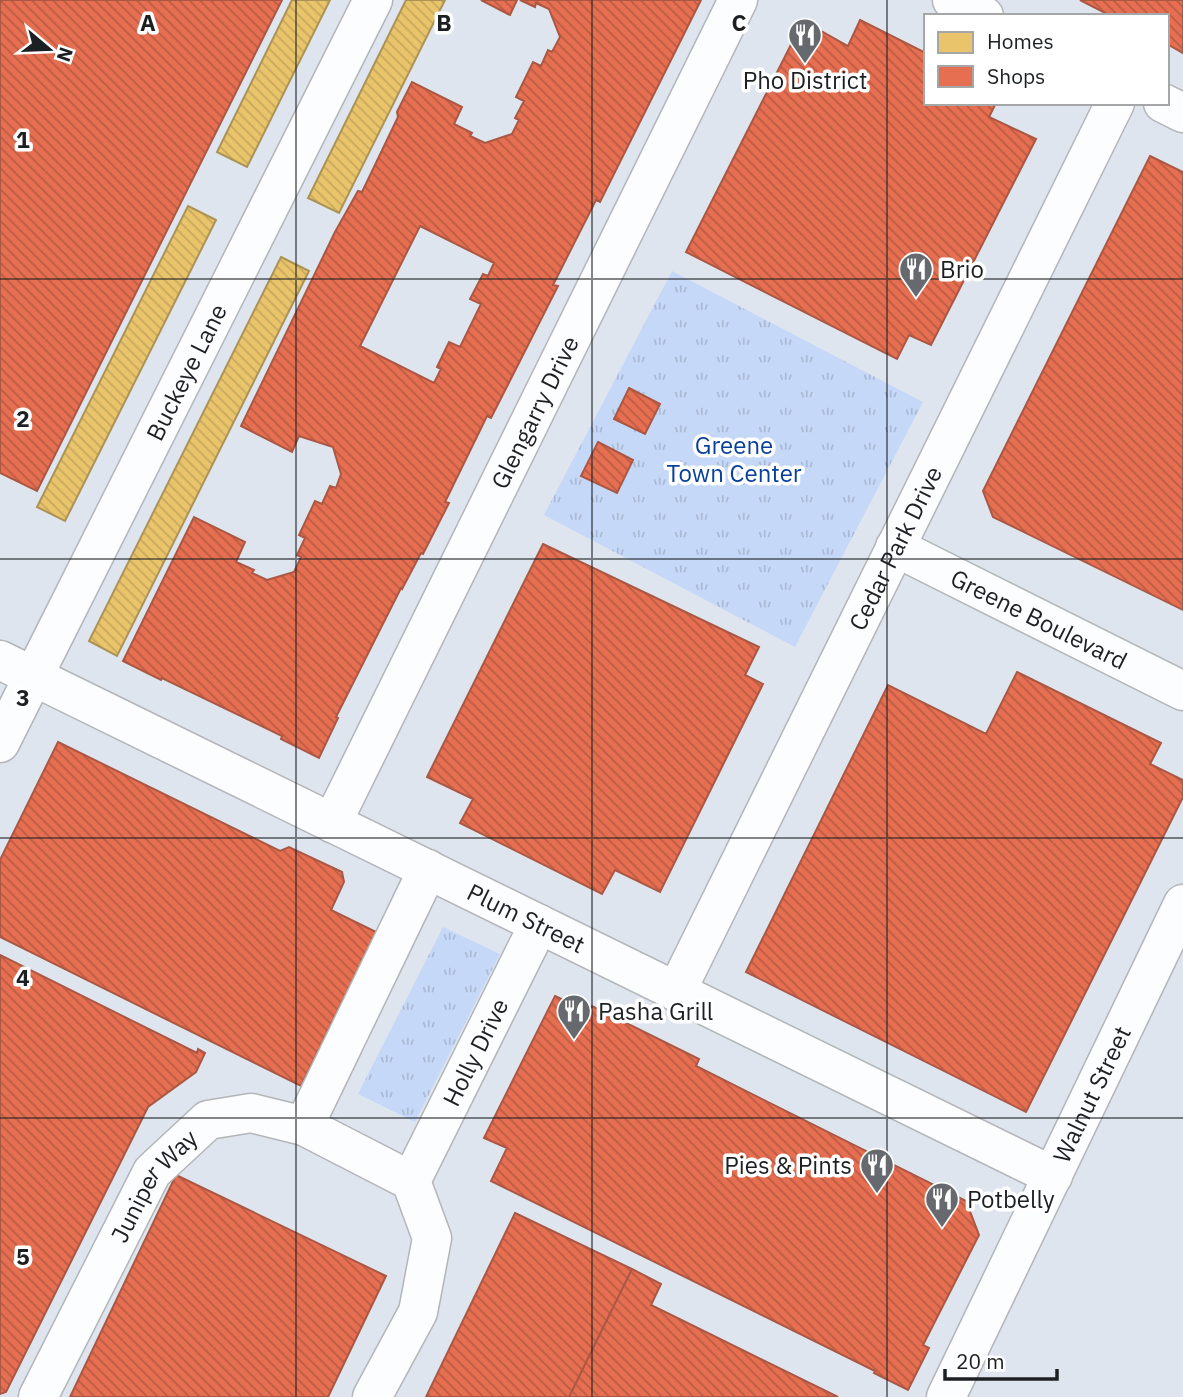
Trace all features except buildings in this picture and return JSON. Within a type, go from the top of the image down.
[{"type":"street","name":"Buckeye Lane","points":[[0,743],[373,0]]},
{"type":"street","name":"Glengarry Drive","points":[[332,823],[738,0]]},
{"type":"street","points":[[952,0],[980,14]]},
{"type":"street","name":"Cedar Park Drive","points":[[676,992],[1114,105]]},
{"type":"street","points":[[1167,105],[1183,113]]},
{"type":"street","name":"Greene Boulevard","points":[[895,547],[1183,691]]},
{"type":"street","name":"Plum Street","points":[[0,660],[1053,1176]]},
{"type":"street","points":[[304,1126],[428,869]]},
{"type":"street","name":"Walnut Street","points":[[946,1397],[1183,904]]},
{"type":"street","name":"Holly Drive","points":[[411,1181],[539,924]]},
{"type":"street","name":"Juniper Way","points":[[38,1397],[152,1172],[208,1120],[251,1113],[304,1126],[411,1181]]},
{"type":"street","points":[[372,1397],[418,1312],[432,1238],[411,1181]]},
{"type":"shaded area","points":[[0,0],[1183,0],[1183,1397],[0,1397]]},
{"type":"green space","name":"Greene Town Center","points":[[672,271],[923,402],[795,647],[544,515]]},
{"type":"green space","points":[[443,927],[500,954],[415,1122],[358,1094]]},
{"type":"place","name":"Pho District","points":[[805,65]]},
{"type":"place","name":"Brio","points":[[916,299]]},
{"type":"place","name":"Pasha Grill","points":[[574,1041]]},
{"type":"place","name":"Pies & Pints","points":[[877,1195]]},
{"type":"place","name":"Potbelly","points":[[942,1229]]}]
